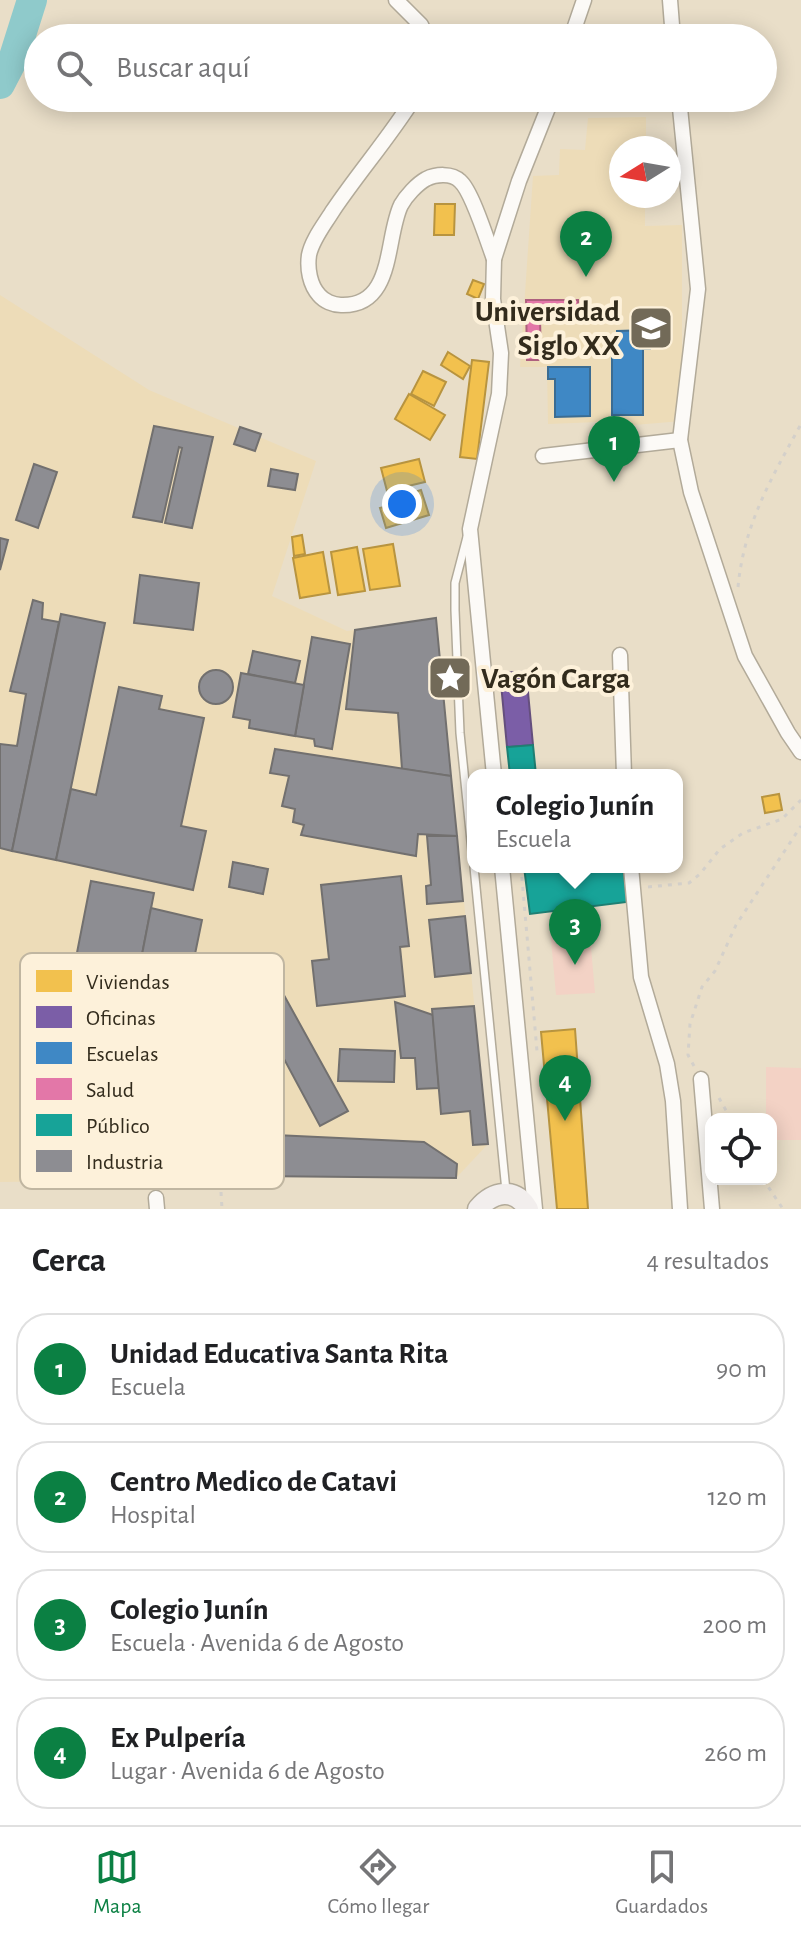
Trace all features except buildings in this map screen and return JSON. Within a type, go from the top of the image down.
[{"type":"main road","points":[[478,1209],[491,1197],[506,1193],[517,1196],[528,1209]]},
{"type":"street","points":[[396,0],[420,24]]},
{"type":"street","points":[[576,24],[584,0]]},
{"type":"street","points":[[670,0],[672,24]]},
{"type":"street","points":[[404,112],[321,228],[309,254],[309,276],[315,291],[324,300],[339,305],[370,296],[383,277],[401,205],[419,183],[432,176],[448,175],[460,181],[494,259]]},
{"type":"street","points":[[493,769],[470,529],[499,394],[501,353],[493,299],[494,259],[519,181],[546,112]]},
{"type":"street","points":[[680,112],[698,289],[680,440],[691,492],[745,656],[801,752]]},
{"type":"street","points":[[543,456],[680,440]]},
{"type":"street","points":[[620,655],[624,769]]},
{"type":"street","points":[[503,873],[535,1209]]},
{"type":"street","points":[[632,873],[641,977],[667,1064],[673,1101],[680,1209]]},
{"type":"street","points":[[701,1079],[712,1209]]},
{"type":"lane","points":[[467,802],[460,733],[455,583],[470,529]]},
{"type":"lane","points":[[475,873],[506,1193]]},
{"type":"path","points":[[737,597],[743,547],[758,506],[801,424]]},
{"type":"path","points":[[633,889],[689,883],[720,849],[743,833],[782,819],[801,800]]},
{"type":"path","points":[[688,1055],[690,1024],[702,987],[715,971],[736,925],[801,826]]},
{"type":"path","points":[[522,873],[537,1057]]},
{"type":"path","points":[[767,1185],[783,1209]]},
{"type":"path","points":[[221,1192],[222,1209]]},
{"type":"shaded area","points":[[646,117],[646,136],[609,136],[609,208],[645,208],[645,226],[682,225],[682,421],[598,428],[598,422],[548,424],[547,367],[520,367],[533,176],[559,175],[560,149],[585,150],[588,118]]},
{"type":"shaded area","points":[[0,295],[149,390],[316,461],[272,596],[347,631],[436,618],[488,1144],[456,1178],[284,1176],[284,953],[20,953],[20,1182],[0,1182]]},
{"type":"shaded area","points":[[589,925],[595,993],[556,995],[550,928]]},
{"type":"shaded area","points":[[766,1067],[801,1068],[801,1140],[777,1140],[777,1113],[766,1113]]},
{"type":"waterway","points":[[24,24],[32,0]]},
{"type":"waterway","points":[[0,84],[14,57],[24,25]]},
{"type":"place","name":"Centro Medico de Catavi","points":[[586,277]]},
{"type":"place","name":"Universidad Siglo XX","points":[[651,328]]},
{"type":"place","name":"Unidad Educativa Santa Rita","points":[[614,482]]},
{"type":"place","name":"Vagón Carga","points":[[450,678]]},
{"type":"place","name":"Colegio Junín","points":[[575,965]]},
{"type":"place","name":"Ex Pulpería","points":[[565,1121]]}]
